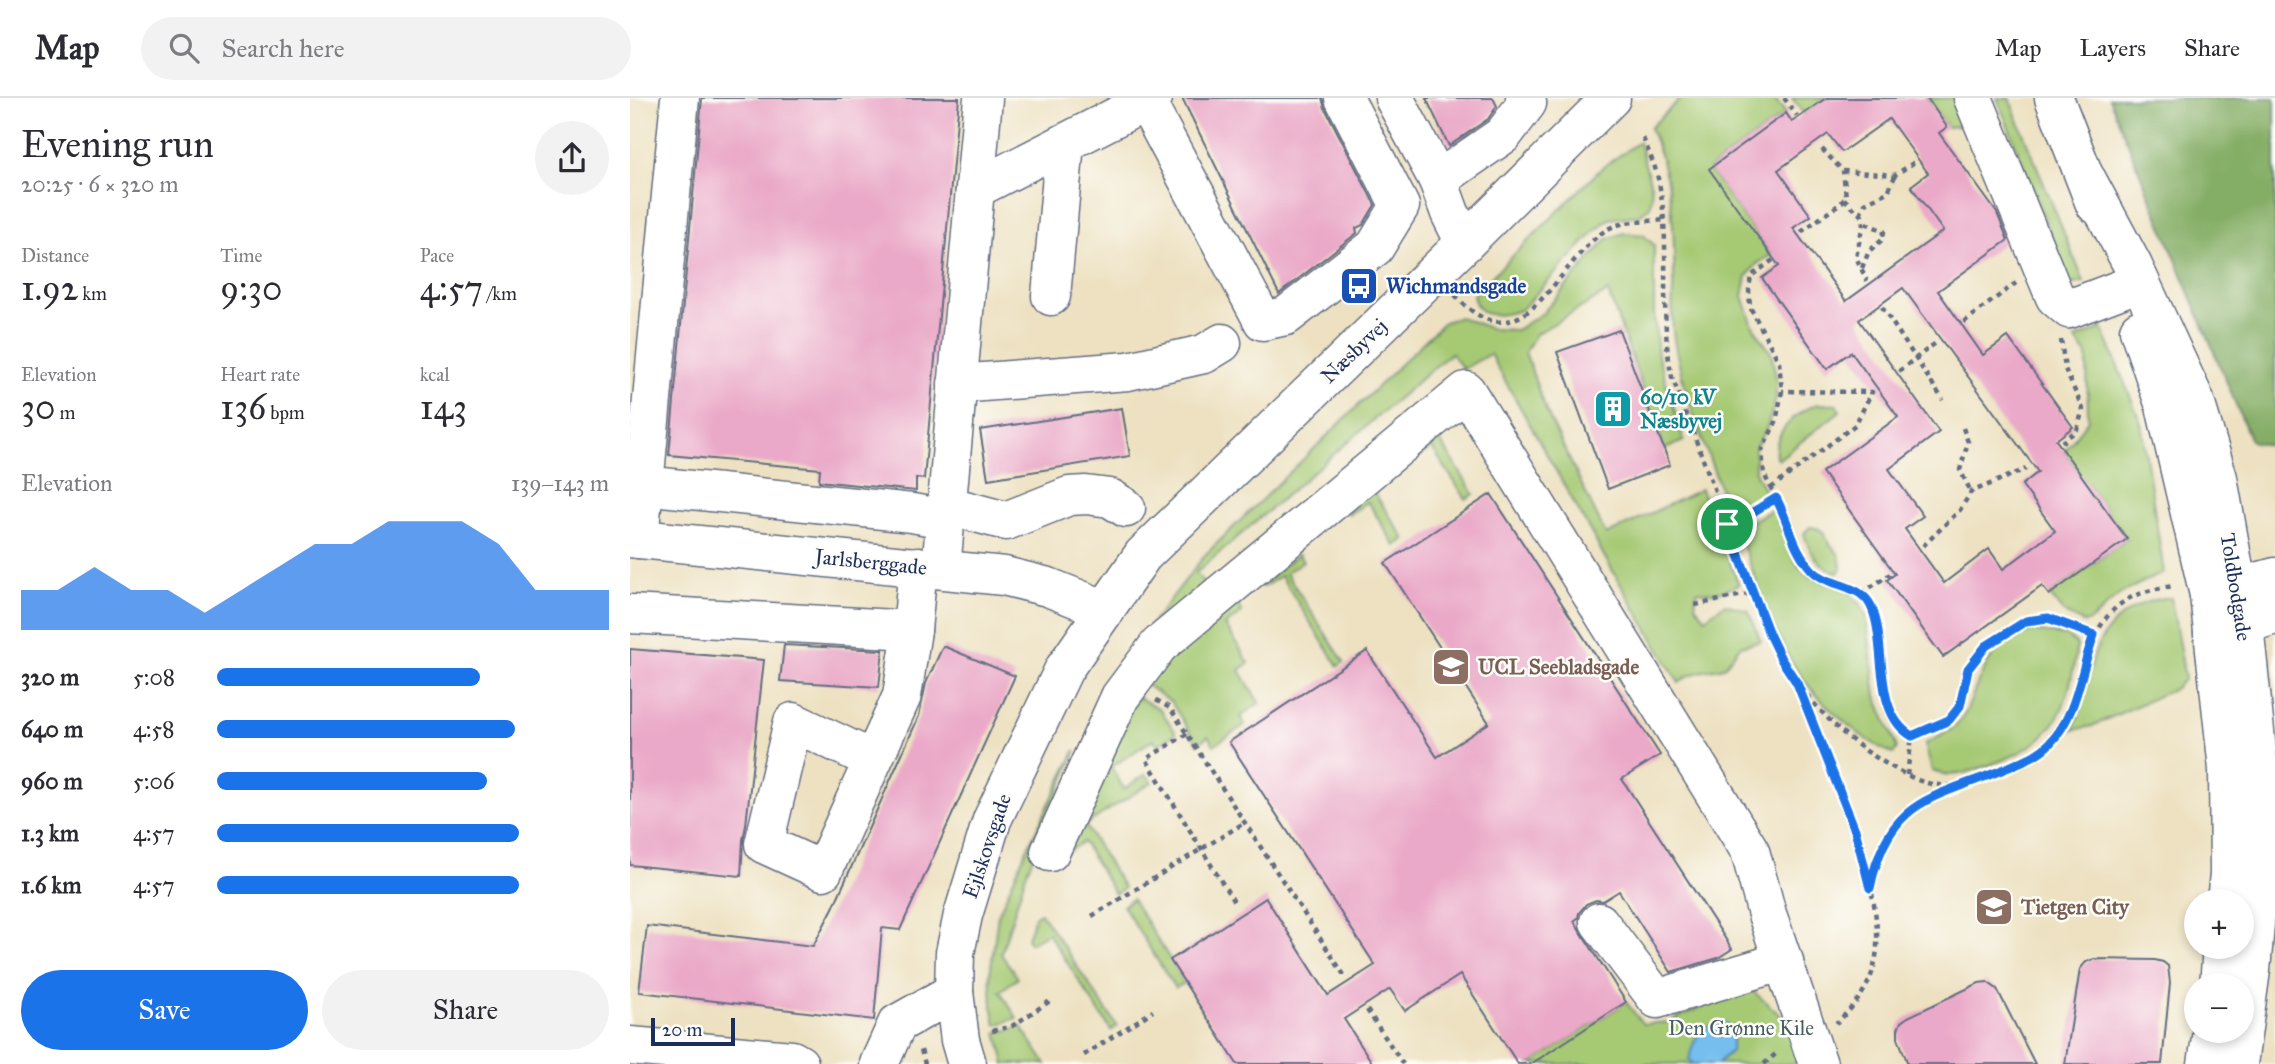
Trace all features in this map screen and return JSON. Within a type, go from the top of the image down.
[{"type":"street","points":[[634,539],[643,485],[680,98]]},
{"type":"street","points":[[873,760],[902,696],[912,630],[946,512],[983,98]]},
{"type":"street","points":[[975,189],[1148,99],[1263,321],[1286,316],[1375,247],[1400,206],[1344,98]]},
{"type":"street","points":[[1394,98],[1438,180],[1450,214],[1465,243]]},
{"type":"street","points":[[1438,180],[1503,135],[1527,103],[1525,98]]},
{"type":"street","name":"Næsbyvej","points":[[1106,610],[1143,555],[1435,273],[1611,98]]},
{"type":"street","points":[[1973,98],[2056,297],[2069,309],[2124,288]]},
{"type":"street","name":"Toldbodgade","points":[[2054,98],[2087,180],[2165,406],[2217,588],[2244,624],[2259,770],[2259,878],[2251,970],[2238,1064]]},
{"type":"street","points":[[1051,296],[1065,143]]},
{"type":"street","name":"Toldbodgade","points":[[2087,180],[2133,266],[2194,398],[2218,478],[2217,588]]},
{"type":"street","points":[[957,384],[1128,370],[1203,354],[1222,343]]},
{"type":"street","points":[[1050,852],[1120,697],[1159,645],[1466,391],[1750,851],[1767,914],[1814,1052]]},
{"type":"street","points":[[643,485],[912,513],[946,512],[1006,521],[1069,496],[1110,498],[1126,508]]},
{"type":"street","name":"Jarlsberggade","points":[[634,539],[929,567],[1015,579],[1048,587],[1106,610]]},
{"type":"street","points":[[2217,588],[2275,577]]},
{"type":"street","name":"Ejlskovsgade","points":[[967,1064],[960,1040],[954,992],[955,953],[992,820],[1064,669],[1106,610]]},
{"type":"street","points":[[630,614],[912,630]]},
{"type":"street","name":"Toldbodgade","points":[[2227,889],[2228,769],[2244,624]]},
{"type":"street","points":[[1599,922],[1657,999],[1784,961]]},
{"type":"street","points":[[880,1064],[897,1024],[954,992]]},
{"type":"street","points":[[2207,1064],[2211,1043]]},
{"type":"street","points":[[630,1046],[775,1062]]},
{"type":"path","points":[[1784,98],[1797,116]]},
{"type":"path","points":[[1643,138],[1655,165],[1664,220],[1667,354],[1672,377],[1769,634],[1781,659],[1820,711],[1845,735],[1876,758],[1932,785],[1973,783],[2035,755],[2048,745],[2067,719],[2094,635],[2106,617],[2144,592],[2217,588]]},
{"type":"path","points":[[1801,232],[1846,197],[1843,171],[1822,149]]},
{"type":"path","points":[[1860,214],[1865,203],[1888,192],[1895,175],[1916,161]]},
{"type":"path","points":[[1843,171],[1895,175]]},
{"type":"path","points":[[1844,199],[1860,214],[1863,222],[1856,257],[1867,281]]},
{"type":"path","points":[[1435,273],[1466,308],[1481,318],[1491,321],[1514,320],[1530,311],[1605,230],[1625,224],[1664,220]]},
{"type":"path","points":[[1861,269],[1869,251],[1883,239],[1884,231],[1863,222]]},
{"type":"path","points":[[1773,260],[1751,276],[1749,289],[1750,307],[1779,362],[1783,391],[1776,422],[1762,450],[1764,474],[1786,518],[1795,547],[1815,573],[1862,593],[1871,606],[1877,630],[1880,668],[1892,713],[1899,729],[1912,736]]},
{"type":"path","points":[[1964,322],[2042,263]]},
{"type":"path","points":[[1882,307],[1943,400]]},
{"type":"path","points":[[2062,442],[2077,430],[2083,409],[2065,369],[2061,344],[2069,309]]},
{"type":"path","points":[[1899,371],[1937,342]]},
{"type":"path","points":[[1771,488],[1855,425],[1872,392],[1783,391]]},
{"type":"path","points":[[1963,428],[1968,442],[1960,471],[1971,492]]},
{"type":"path","points":[[1923,546],[1960,510],[1971,492],[2026,469]]},
{"type":"path","points":[[1727,524],[1776,498]]},
{"type":"path","points":[[1862,593],[1890,574]]},
{"type":"path","points":[[1695,605],[1754,593]]},
{"type":"path","points":[[1912,736],[1949,720],[1960,706],[1968,669],[1986,646],[2026,621],[2048,618],[2094,635]]},
{"type":"path","points":[[1764,1064],[1779,1050],[1814,1052],[1829,1029],[1849,1011],[1862,993],[1873,970],[1876,945],[1876,919],[1855,830],[1797,683]]},
{"type":"path","points":[[1130,684],[1170,708],[1346,978]]},
{"type":"path","points":[[1187,734],[1146,759],[1234,902]]},
{"type":"path","points":[[1907,775],[1912,736]]},
{"type":"path","points":[[1870,888],[1874,865],[1892,828],[1903,816],[1928,798],[1958,785]]},
{"type":"path","points":[[1092,916],[1244,823]]},
{"type":"path","points":[[1000,1030],[1012,1026],[1050,1002]]},
{"type":"path","points":[[1367,1010],[1403,1064]]},
{"type":"path","points":[[1084,1055],[1153,1011]]},
{"type":"path","points":[[925,1064],[921,1049],[929,1048]]},
{"type":"green space","points":[[1681,98],[1773,98],[1786,113],[1709,169],[1771,255],[1757,264],[1747,276],[1743,296],[1753,326],[1771,353],[1776,377],[1776,399],[1766,430],[1755,447],[1755,472],[1768,497],[1730,515],[1689,402],[1673,332],[1674,255],[1670,199],[1663,163],[1650,128]]},
{"type":"green space","points":[[1792,98],[1826,98],[1804,114]]},
{"type":"green space","points":[[1927,98],[1960,98],[1972,125],[1947,127]]},
{"type":"green space","points":[[1997,98],[2009,98],[2084,282],[2063,282],[2049,255],[2058,252]]},
{"type":"green space","points":[[2109,98],[2275,98],[2275,447],[2251,441]]},
{"type":"green space","points":[[1639,142],[1651,186],[1650,206],[1640,215],[1609,219],[1521,310],[1499,315],[1485,313],[1480,309],[1473,295],[1603,167]]},
{"type":"green space","points":[[1624,233],[1643,235],[1654,245],[1654,313],[1658,356],[1684,441],[1665,449],[1608,292],[1536,334],[1525,352],[1546,411],[1606,535],[1701,489],[1739,585],[1716,593],[1697,591],[1695,605],[1705,618],[1725,604],[1748,610],[1761,641],[1740,646],[1724,667],[1695,673],[1679,683],[1490,354],[1463,369],[1451,353],[1196,573],[1210,591],[1146,631],[1205,555],[1444,322],[1460,317],[1492,329],[1516,330],[1543,313],[1607,239]]},
{"type":"green space","points":[[2102,328],[2141,423],[2164,573],[2119,595],[2085,623],[2066,614],[2049,595],[2127,539],[2064,452],[2088,420],[2087,355],[2075,339]]},
{"type":"green space","points":[[1818,404],[1837,405],[1840,411],[1779,459],[1776,457],[1778,440],[1788,424],[1802,412]]},
{"type":"green space","points":[[1435,433],[1474,494],[1466,499],[1432,448],[1415,459],[1411,454]]},
{"type":"green space","points":[[1371,488],[1405,539],[1395,546],[1368,502],[1349,514],[1347,510]]},
{"type":"green space","points":[[1774,509],[1792,555],[1803,573],[1847,591],[1860,603],[1866,616],[1876,696],[1897,748],[1893,754],[1863,737],[1820,699],[1797,669],[1780,640],[1737,529]]},
{"type":"green space","points":[[1810,527],[1822,531],[1838,554],[1841,568],[1838,573],[1820,562],[1812,552],[1804,533]]},
{"type":"green space","points":[[1298,554],[1303,561],[1286,573],[1344,662],[1338,666],[1281,576],[1263,587],[1262,584]]},
{"type":"green space","points":[[2171,598],[2185,679],[2174,689],[2092,726],[2073,730],[2101,640],[2115,622],[2133,609]]},
{"type":"green space","points":[[1237,603],[1242,613],[1225,625],[1249,663],[1240,670],[1259,703],[1240,717],[1245,725],[1214,745],[1208,736],[1198,744],[1171,702],[1145,684],[1161,662]]},
{"type":"green space","points":[[2033,631],[2067,636],[2077,645],[2069,689],[2055,722],[2044,735],[2012,756],[1961,774],[1932,771],[1925,744],[1958,724],[1994,654],[2010,641]]},
{"type":"green space","points":[[1137,697],[1160,709],[1176,733],[1158,745],[1154,739],[1111,767],[1124,789],[1146,774],[1152,782],[1085,825],[1124,888],[1115,894],[1083,842],[1064,854]]},
{"type":"green space","points":[[1076,750],[1026,874],[1001,954],[1018,978],[1000,991],[1017,1018],[996,1025],[990,975],[998,915]]},
{"type":"green space","points":[[1132,899],[1185,983],[1175,988],[1123,906]]},
{"type":"green space","points":[[1041,913],[1117,1026],[1111,1030],[1048,933],[1030,943],[1027,938],[1035,916]]},
{"type":"green space","name":"Den Grønne Kile","points":[[1747,986],[1793,1026],[1807,1064],[1531,1064],[1626,1002],[1643,1024],[1668,1022]]},
{"type":"green space","points":[[1020,1025],[1046,1064],[1005,1064],[997,1032]]},
{"type":"water","points":[[1725,1023],[1734,1029],[1731,1051],[1717,1064],[1693,1064],[1689,1060],[1696,1039],[1704,1029]]},
{"type":"building","points":[[702,98],[959,98],[924,479],[916,478],[916,491],[819,481],[820,469],[669,455]]},
{"type":"building","points":[[1182,98],[1322,98],[1375,205],[1363,225],[1356,228],[1357,233],[1279,294]]},
{"type":"building","points":[[1426,98],[1493,98],[1497,106],[1488,119],[1449,146]]},
{"type":"building","points":[[1826,98],[1927,98],[1947,127],[1939,133],[1997,213],[2008,240],[1938,291],[1983,355],[2008,337],[2073,427],[2056,440],[2127,539],[2049,595],[2042,586],[1943,657],[1887,580],[1895,574],[1822,472],[1898,417],[1851,352],[1827,369],[1762,278],[1779,266],[1709,169],[1786,113],[1792,122]],"holes":[[[1889,119],[1928,173],[1911,186],[1943,231],[1846,301],[1793,228],[1811,216],[1778,170],[1828,134],[1842,152]],[[1903,288],[2038,472],[2022,485],[2055,531],[2003,569],[1989,549],[1944,583],[1905,529],[1923,516],[1889,469],[1939,432],[1859,320]]]},
{"type":"building","name":"60/10 kV Næsbyvej","points":[[1619,330],[1670,465],[1608,489],[1557,352]]},
{"type":"building","points":[[1122,408],[1130,456],[988,479],[980,430]]},
{"type":"building","points":[[1491,494],[1660,755],[1622,779],[1732,949],[1718,958],[1671,972],[1619,891],[1603,901],[1596,900],[1586,904],[1574,921],[1626,1002],[1531,1064],[1518,1064],[1460,975],[1405,1011],[1390,989],[1344,1019],[1373,1064],[1237,1064],[1170,960],[1266,898],[1328,995],[1375,965],[1229,742],[1367,651],[1437,757],[1489,723],[1385,563]]},
{"type":"building","points":[[784,645],[883,650],[879,687],[780,681]]},
{"type":"building","points":[[943,646],[1015,676],[900,930],[882,928],[874,1020],[639,992],[647,926],[813,946],[833,908],[919,716],[926,683]]},
{"type":"building","points":[[630,649],[764,660],[741,876],[630,865]]},
{"type":"building","points":[[2094,959],[2155,960],[2168,966],[2170,983],[2162,1064],[2065,1064],[2080,969],[2086,962]]},
{"type":"building","points":[[1987,982],[1997,989],[2035,1064],[1908,1064],[1898,1038],[1901,1022],[1979,983]]},
{"type":"place","name":"Wichmandsgade","points":[[1359,286]]},
{"type":"place","name":"60/10 kV Næsbyvej","points":[[1613,409]]},
{"type":"place","name":"UCL Seebladsgade","points":[[1451,667]]},
{"type":"place","name":"Tietgen City","points":[[1994,907]]},
{"type":"route","points":[[1776,498],[1795,547],[1815,573],[1862,593],[1871,606],[1877,630],[1880,668],[1899,729],[1912,736],[1949,720],[1960,706],[1968,669],[1986,646],[2026,621],[2048,618],[2094,635],[2067,719],[2057,735],[2035,755],[1973,783],[1958,785],[1928,798],[1903,816],[1892,828],[1874,865],[1870,888],[1855,830],[1797,683],[1769,634],[1727,524],[1776,498]]}]
